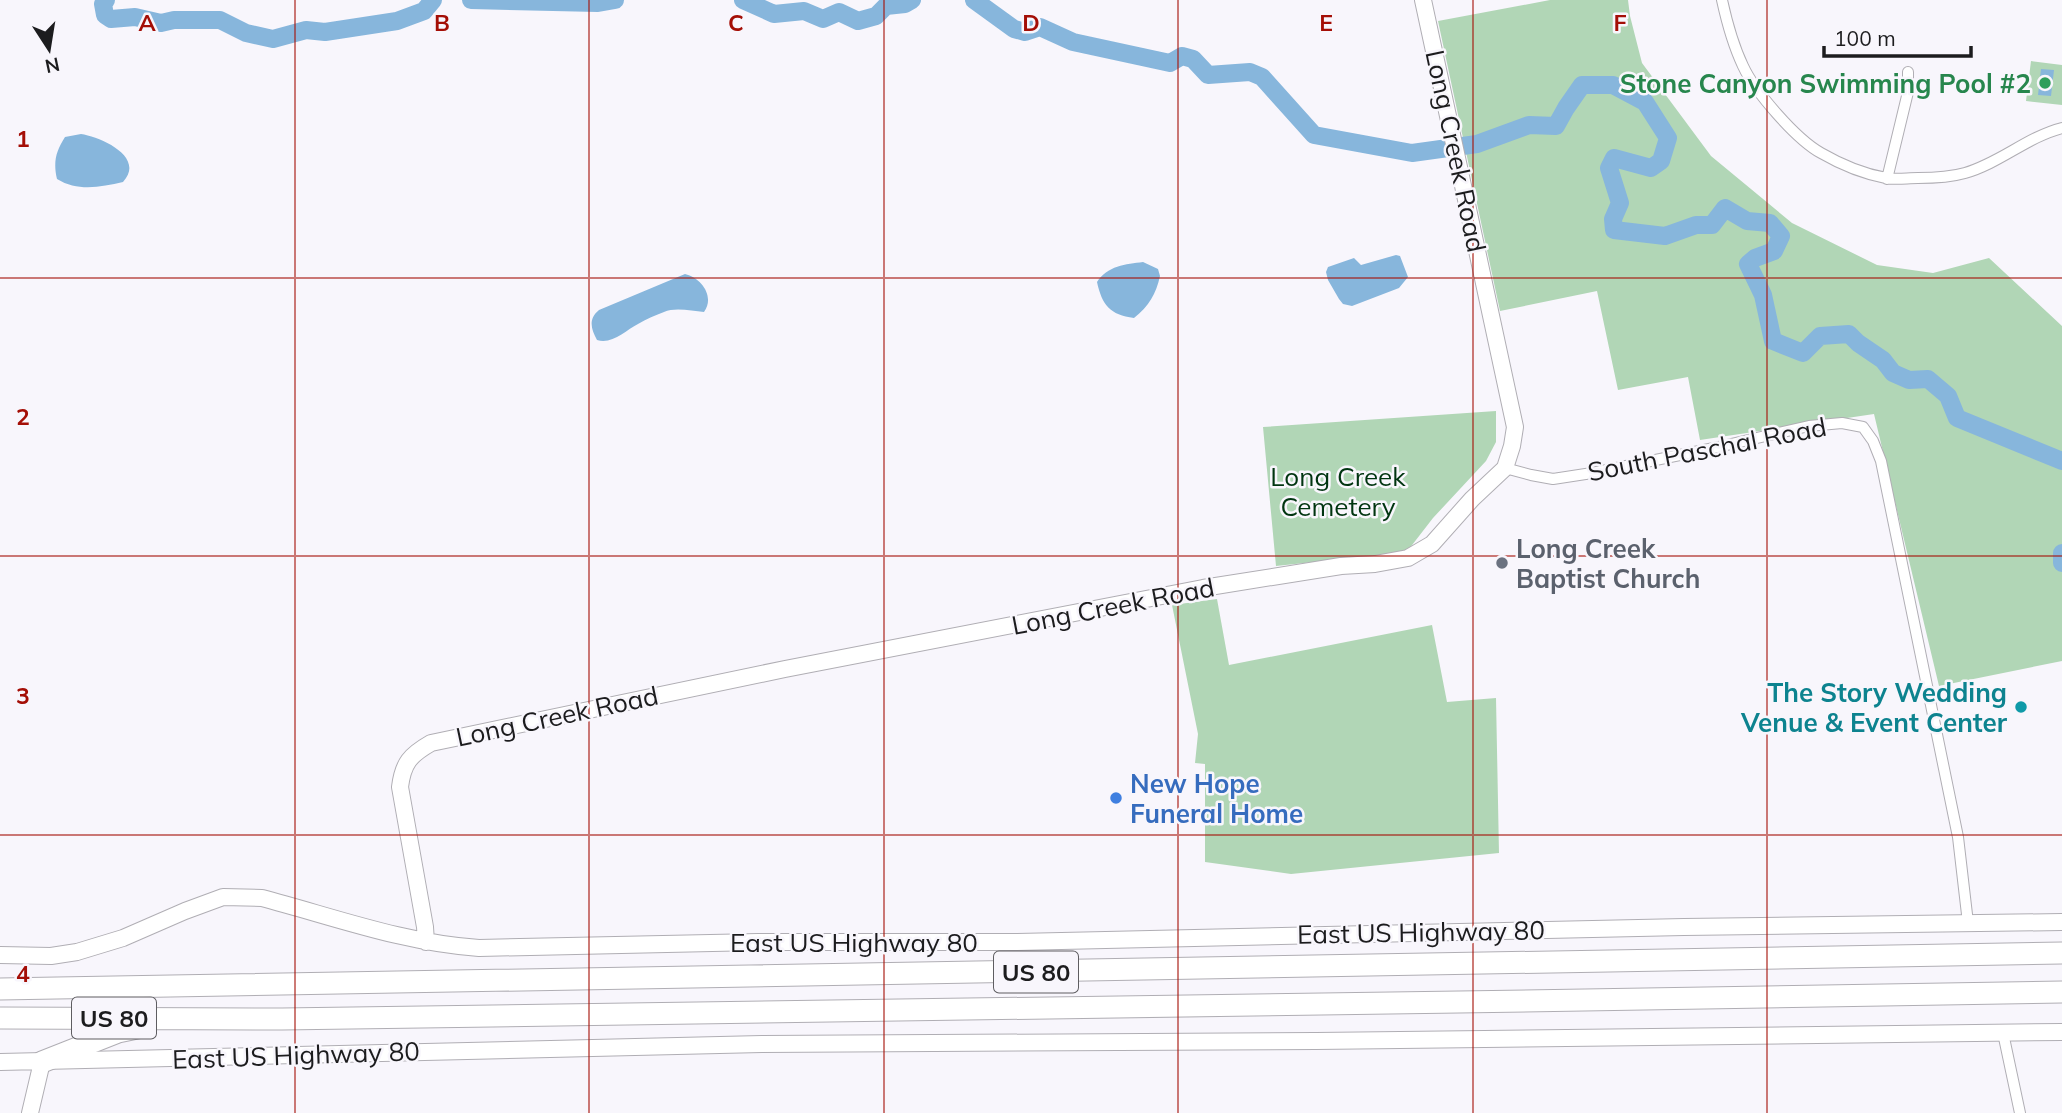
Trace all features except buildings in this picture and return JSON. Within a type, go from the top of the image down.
[{"type":"highway","name":"US 80","points":[[4,989],[2062,954]]},
{"type":"highway","name":"US 80","points":[[0,1018],[228,1018],[2062,992]]},
{"type":"highway","points":[[42,1062],[118,1032],[148,1026],[228,1018]]},
{"type":"main road","name":"Long Creek Road","points":[[426,942],[400,788],[407,761],[431,743],[798,666],[1203,588],[1408,558],[1432,544],[1472,499],[1505,468],[1515,427],[1423,0]]},
{"type":"main road","name":"East US Highway 80","points":[[0,955],[51,956],[77,952],[123,938],[223,897],[234,896],[262,898],[399,937],[479,948],[746,942],[1017,942],[1671,927],[2062,922]]},
{"type":"main road","name":"East US Highway 80","points":[[0,1062],[735,1045],[2062,1032]]},
{"type":"main road","points":[[30,1113],[42,1062]]},
{"type":"street","points":[[1722,0],[1728,30],[1744,68],[1768,102],[1792,129],[1819,153],[1857,169],[1887,179],[1930,178],[1965,173],[2044,132],[2062,128]]},
{"type":"street","points":[[1887,179],[1908,92],[1908,72]]},
{"type":"street","name":"South Paschal Road","points":[[1505,468],[1553,479],[1714,448],[1809,426],[1842,423],[1863,427],[1881,460],[1958,837],[1968,923]]},
{"type":"street","points":[[2003,1033],[2020,1113]]},
{"type":"green space","points":[[1550,0],[1628,0],[1642,63],[1711,156],[1792,223],[1877,265],[1933,273],[1989,258],[2062,326],[2062,661],[1939,686],[1874,414],[1700,440],[1688,377],[1618,390],[1597,291],[1500,311],[1438,21]]},
{"type":"green space","name":"Stone Canyon Swimming Pool #2","points":[[2031,61],[2062,65],[2062,105],[2026,101]]},
{"type":"green space","name":"Long Creek Cemetery","points":[[1496,411],[1496,442],[1486,461],[1433,518],[1409,549],[1398,553],[1276,566],[1263,427]]},
{"type":"green space","points":[[1217,599],[1229,665],[1432,625],[1447,702],[1496,698],[1499,853],[1291,874],[1205,862],[1205,764],[1195,763],[1198,734],[1172,605]]},
{"type":"water","points":[[2041,69],[2054,70],[2051,96],[2038,95]]},
{"type":"water","points":[[81,134],[109,144],[125,157],[129,164],[129,173],[123,182],[81,187],[57,179],[55,162],[62,142],[65,137]]},
{"type":"water","points":[[1400,256],[1408,277],[1399,288],[1352,306],[1343,304],[1328,280],[1328,267],[1354,258],[1361,265]]},
{"type":"water","points":[[1143,262],[1158,269],[1160,276],[1144,309],[1134,318],[1108,308],[1097,282],[1111,269]]},
{"type":"water","points":[[685,274],[697,280],[705,289],[708,300],[704,312],[668,311],[644,320],[613,339],[597,340],[592,324],[593,317],[599,310]]},
{"type":"waterway","points":[[106,0],[103,4],[105,15],[111,19],[135,17],[161,23],[174,20],[220,20],[246,33],[273,39],[306,30],[325,32],[397,21],[424,11],[433,0]]},
{"type":"waterway","points":[[471,0],[598,3],[615,0]]},
{"type":"waterway","points":[[743,0],[774,14],[804,11],[823,19],[839,12],[858,21],[876,16],[886,6],[905,4],[912,0]]},
{"type":"waterway","points":[[974,0],[1014,29],[1025,32],[1040,27],[1073,42],[1170,63],[1182,56],[1193,59],[1208,75],[1250,72],[1262,77],[1314,135],[1412,153],[1477,144],[1529,125],[1556,126],[1582,85],[1613,85],[1645,102],[1668,138],[1661,161],[1651,168],[1614,158],[1609,168],[1620,203],[1613,219],[1614,230],[1665,236],[1696,225],[1712,225],[1725,208],[1747,221],[1770,223],[1781,236],[1774,251],[1755,258],[1748,264],[1763,295],[1773,341],[1803,353],[1820,336],[1849,334],[1883,360],[1893,373],[1909,380],[1928,379],[1948,396],[1957,418],[2062,461]]},
{"type":"waterway","points":[[2062,553],[2062,563]]},
{"type":"place","name":"Stone Canyon Swimming Pool #2","points":[[2045,83]]},
{"type":"place","name":"Long Creek Baptist Church","points":[[1502,563]]},
{"type":"place","name":"The Story Wedding Venue & Event Center","points":[[2021,707]]},
{"type":"place","name":"New Hope Funeral Home","points":[[1116,798]]}]
